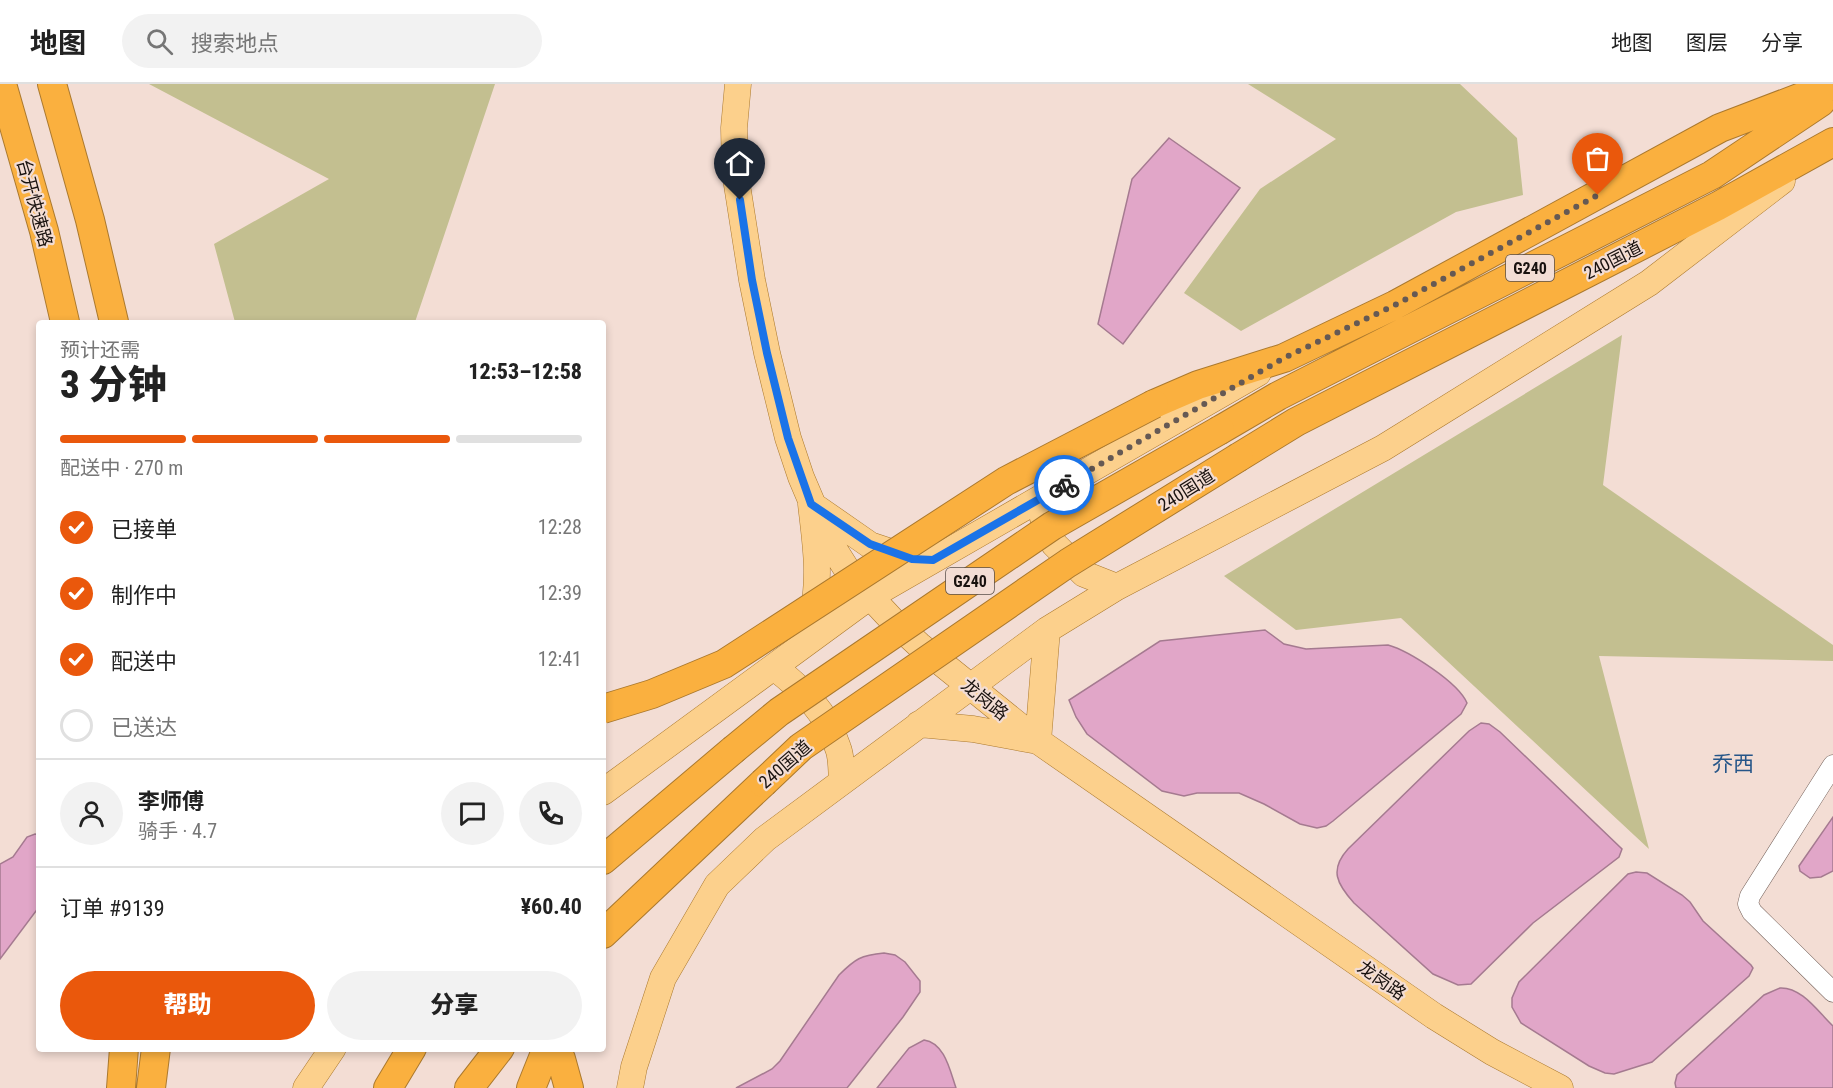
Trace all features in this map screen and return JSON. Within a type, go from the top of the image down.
[{"type":"highway","name":"台开快速路","points":[[2,84],[44,231],[64,320]]},
{"type":"highway","points":[[51,84],[90,220],[114,320]]},
{"type":"highway","points":[[606,708],[652,694],[724,664],[1006,481],[1154,404],[1198,385],[1284,358],[1395,305],[1720,128],[1833,85]]},
{"type":"highway","name":"240国道","points":[[606,857],[779,712],[1052,526],[1278,396],[1712,175],[1833,94]]},
{"type":"highway","name":"240国道","points":[[611,927],[801,747],[1059,570],[1296,422],[1718,206],[1832,143]]},
{"type":"highway","points":[[121,1088],[124,1052]]},
{"type":"highway","points":[[151,1088],[156,1052]]},
{"type":"highway","points":[[388,1088],[410,1052]]},
{"type":"highway","points":[[469,1088],[497,1052]]},
{"type":"highway","points":[[531,1088],[545,1052]]},
{"type":"highway","points":[[558,1052],[569,1088]]},
{"type":"main road","name":"龙岗路","points":[[738,84],[733,154],[752,280],[788,438],[811,504],[841,562],[869,597],[919,645],[1038,741],[1434,1016],[1549,1085]]},
{"type":"main road","points":[[632,1077],[663,978],[717,885],[765,839],[1047,630],[1117,587],[1393,442],[1648,283],[1832,143]]},
{"type":"main road","points":[[606,790],[869,597],[1284,358]]},
{"type":"main road","points":[[1041,498],[1043,518],[1054,544],[1084,574],[1117,587]]},
{"type":"main road","points":[[811,504],[870,544],[912,559],[933,560]]},
{"type":"main road","points":[[808,642],[818,582],[811,504]]},
{"type":"main road","points":[[919,724],[973,729],[1038,741],[1047,630]]},
{"type":"main road","points":[[774,667],[797,685],[820,709],[839,749],[842,781]]},
{"type":"main road","points":[[306,1088],[330,1052]]},
{"type":"street","points":[[1833,765],[1750,896],[1748,904],[1752,912],[1833,992]]},
{"type":"shaded area","points":[[149,84],[495,84],[416,320],[234,320],[214,244],[329,179]]},
{"type":"shaded area","points":[[1248,84],[1460,84],[1517,138],[1523,195],[1456,212],[1241,331],[1184,293],[1260,189],[1336,139]]},
{"type":"shaded area","points":[[1169,138],[1240,188],[1123,344],[1098,324],[1132,179]]},
{"type":"shaded area","points":[[1622,335],[1603,485],[1833,645],[1833,661],[1599,656],[1649,849],[1401,618],[1296,630],[1224,576]]},
{"type":"shaded area","points":[[1265,630],[1284,644],[1306,649],[1388,645],[1397,648],[1444,677],[1467,703],[1461,714],[1333,821],[1317,828],[1300,824],[1239,793],[1197,793],[1184,796],[1162,791],[1087,734],[1069,700],[1160,641]]},
{"type":"shaded area","points":[[1481,723],[1489,724],[1500,732],[1622,849],[1619,857],[1533,923],[1471,984],[1458,985],[1433,974],[1354,903],[1343,890],[1337,870],[1348,849],[1469,731]]},
{"type":"shaded area","points":[[1833,817],[1833,871],[1821,877],[1810,878],[1800,871],[1799,866]]},
{"type":"shaded area","points":[[36,834],[36,911],[0,959],[0,864],[13,857],[27,837]]},
{"type":"shaded area","points":[[1647,873],[1682,895],[1690,902],[1703,921],[1753,968],[1749,976],[1652,1062],[1614,1074],[1605,1073],[1589,1066],[1521,1023],[1512,1007],[1512,998],[1519,982],[1628,874]]},
{"type":"shaded area","points":[[884,953],[895,955],[905,962],[920,981],[920,992],[847,1088],[736,1088],[772,1069],[780,1061],[839,975],[864,957]]},
{"type":"shaded area","points":[[1780,988],[1802,996],[1833,1026],[1833,1088],[1676,1088],[1677,1075],[1764,995]]},
{"type":"shaded area","points":[[924,1040],[937,1046],[942,1052],[956,1088],[877,1088],[909,1048]]},
{"type":"way so far","points":[[1064,485],[1284,358],[1395,305],[1598,195]]},
{"type":"district","name":"乔西","points":[[1733,764]]},
{"type":"route","points":[[740,200],[752,280],[767,353],[788,438],[811,504],[870,544],[912,559],[933,560],[1064,485]]}]
